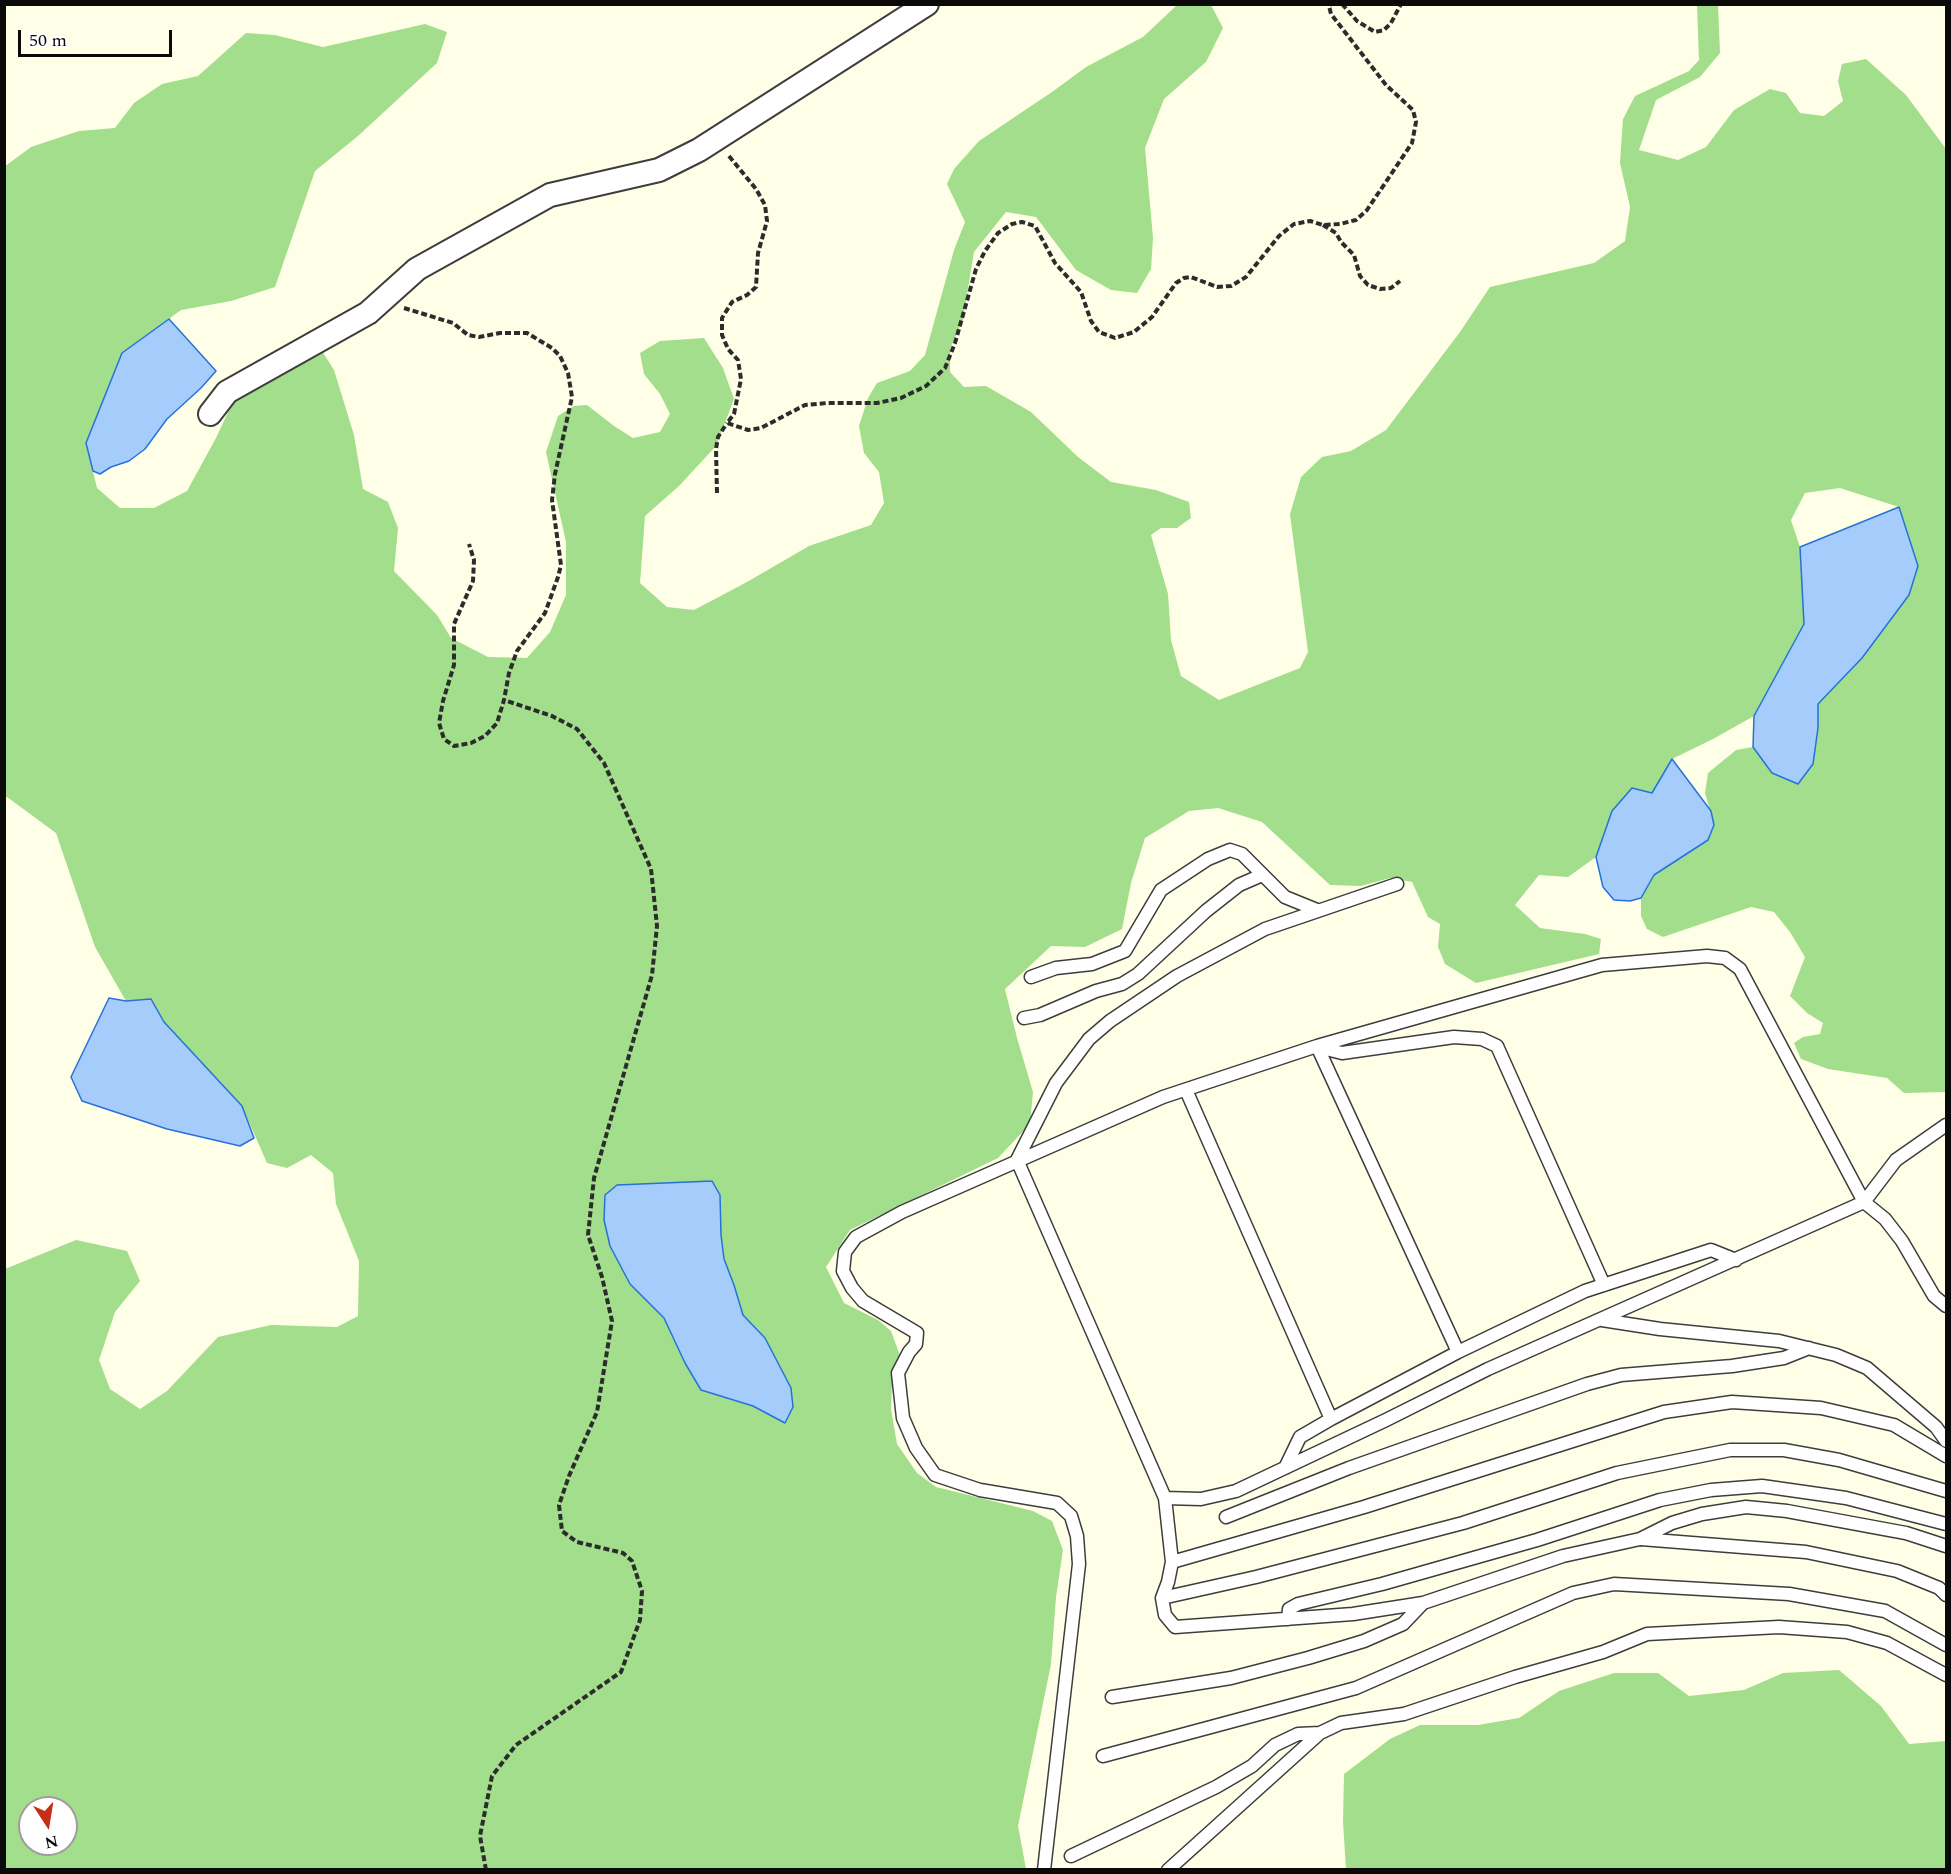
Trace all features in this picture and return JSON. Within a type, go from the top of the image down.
[{"type":"street","points":[[210,414],[226,392],[368,313],[417,268],[550,195],[659,170],[717,139],[927,4]]},
{"type":"lane","points":[[1031,977],[1056,968],[1092,964],[1125,951],[1161,890],[1208,859],[1230,850],[1242,854],[1285,897],[1317,910]]},
{"type":"lane","points":[[1024,1018],[1040,1015],[1096,991],[1122,984],[1138,974],[1206,911],[1239,885],[1262,875]]},
{"type":"lane","points":[[1017,1160],[1056,1083],[1089,1039],[1110,1021],[1177,976],[1256,934],[1317,910],[1397,884]]},
{"type":"lane","points":[[1044,1869],[1079,1564],[1077,1536],[1071,1516],[1057,1503],[980,1490],[936,1474],[916,1448],[903,1418],[898,1373],[916,1344],[917,1333],[863,1301],[852,1288],[843,1271],[845,1252],[856,1237],[902,1212],[1162,1097],[1317,1047],[1602,965],[1707,956],[1725,958],[1740,969],[1864,1202],[1885,1219],[1902,1241],[1934,1296],[1947,1306]]},
{"type":"lane","points":[[1317,1047],[1342,1053],[1454,1037],[1482,1039],[1497,1046],[1604,1285]]},
{"type":"lane","points":[[1317,1047],[1458,1352]]},
{"type":"lane","points":[[1185,1090],[1331,1419]]},
{"type":"lane","points":[[1165,1498],[1201,1499],[1236,1491],[1488,1369],[1864,1202],[1896,1160],[1947,1125]]},
{"type":"lane","points":[[1017,1160],[1165,1498],[1172,1562],[1162,1598],[1165,1615],[1175,1627],[1353,1614],[1423,1603],[1563,1556],[1640,1539],[1672,1523],[1702,1514],[1746,1507],[1787,1511],[1906,1533],[1947,1546]]},
{"type":"lane","points":[[1285,1468],[1300,1437],[1458,1352],[1585,1291],[1711,1250],[1736,1260]]},
{"type":"lane","points":[[1601,1320],[1660,1329],[1779,1341],[1836,1355],[1867,1368],[1936,1427],[1947,1441]]},
{"type":"lane","points":[[1226,1517],[1349,1468],[1587,1384],[1622,1375],[1732,1366],[1784,1358],[1809,1348]]},
{"type":"lane","points":[[1172,1562],[1364,1507],[1664,1412],[1732,1402],[1821,1408],[1894,1425],[1947,1456]]},
{"type":"lane","points":[[1162,1598],[1256,1577],[1463,1523],[1617,1473],[1730,1450],[1785,1450],[1839,1460],[1947,1491]]},
{"type":"lane","points":[[1288,1619],[1289,1609],[1298,1604],[1437,1569],[1537,1540],[1660,1500],[1711,1490],[1762,1486],[1835,1496],[1947,1524]]},
{"type":"lane","points":[[1640,1539],[1806,1552],[1897,1570],[1939,1588],[1947,1594]]},
{"type":"lane","points":[[1103,1756],[1356,1688],[1573,1593],[1614,1584],[1789,1594],[1875,1609],[1885,1611],[1947,1645]]},
{"type":"lane","points":[[1112,1697],[1231,1677],[1308,1658],[1364,1641],[1404,1624],[1423,1603]]},
{"type":"lane","points":[[1071,1856],[1216,1787],[1252,1766],[1275,1745],[1298,1734],[1320,1732],[1341,1723],[1404,1714],[1515,1677],[1603,1652],[1647,1634],[1779,1627],[1847,1632],[1887,1643],[1947,1675]]},
{"type":"lane","points":[[1168,1869],[1320,1732]]},
{"type":"path","points":[[1323,225],[1356,220],[1367,210],[1412,143],[1416,122],[1413,110],[1386,85],[1331,14],[1329,6],[1331,4]]},
{"type":"path","points":[[1342,4],[1357,21],[1375,32],[1384,30],[1391,23],[1401,4]]},
{"type":"path","points":[[717,139],[756,189],[765,205],[767,222],[758,253],[756,287],[747,295],[732,302],[722,318],[722,335],[728,349],[738,360],[741,379],[734,414],[718,437],[717,493]]},
{"type":"path","points":[[727,423],[748,430],[761,428],[805,405],[877,403],[901,398],[926,386],[945,368],[955,343],[976,269],[985,251],[998,233],[1012,224],[1022,222],[1035,226],[1055,263],[1081,292],[1091,321],[1099,332],[1115,338],[1134,332],[1152,317],[1176,283],[1184,278],[1191,277],[1217,287],[1231,286],[1246,277],[1279,236],[1294,225],[1310,221],[1323,225],[1336,233],[1341,242],[1354,255],[1360,276],[1368,285],[1380,289],[1391,288],[1400,281]]},
{"type":"path","points":[[396,288],[398,304],[413,312],[453,323],[468,335],[479,337],[500,333],[527,333],[552,348],[560,356],[568,373],[572,397],[555,474],[552,500],[561,565],[545,613],[518,651],[509,673],[497,723],[485,736],[471,743],[454,746],[444,738],[439,723],[453,665],[454,624],[473,581],[474,560],[468,544]]},
{"type":"path","points":[[486,1869],[480,1836],[492,1776],[516,1744],[621,1672],[640,1620],[642,1591],[632,1561],[623,1553],[577,1542],[562,1531],[559,1506],[569,1476],[597,1412],[612,1321],[602,1276],[588,1236],[594,1178],[651,975],[657,926],[651,869],[603,763],[577,729],[552,716],[504,700]]},
{"type":"green space","points":[[1177,5],[1211,5],[1223,28],[1206,62],[1164,99],[1145,148],[1153,238],[1151,269],[1137,293],[1111,290],[1076,270],[1036,217],[1006,212],[974,252],[963,319],[950,349],[950,372],[964,387],[986,386],[1031,412],[1078,457],[1111,482],[1156,490],[1189,502],[1191,518],[1177,528],[1161,528],[1151,535],[1168,594],[1171,640],[1181,676],[1219,700],[1300,668],[1308,652],[1290,514],[1301,477],[1322,457],[1351,451],[1386,430],[1460,332],[1490,287],[1594,263],[1625,241],[1630,207],[1620,163],[1623,119],[1635,96],[1689,71],[1699,60],[1697,5],[1718,5],[1720,53],[1700,77],[1656,100],[1639,150],[1678,160],[1706,147],[1734,110],[1770,89],[1786,93],[1800,113],[1824,116],[1843,101],[1838,81],[1842,64],[1866,59],[1906,95],[1946,149],[1946,1092],[1904,1093],[1887,1078],[1828,1069],[1801,1059],[1794,1043],[1803,1037],[1820,1034],[1823,1023],[1807,1013],[1790,996],[1805,957],[1790,932],[1774,912],[1751,907],[1663,937],[1647,929],[1641,916],[1641,898],[1654,875],[1708,840],[1714,825],[1705,793],[1708,773],[1736,750],[1753,747],[1772,773],[1818,728],[1818,704],[1862,658],[1899,507],[1840,488],[1805,493],[1791,520],[1800,547],[1804,624],[1754,716],[1672,759],[1652,793],[1612,811],[1596,857],[1568,877],[1539,875],[1515,905],[1540,928],[1585,934],[1601,939],[1599,954],[1476,983],[1445,964],[1438,947],[1440,924],[1428,917],[1412,882],[1390,878],[1361,886],[1330,885],[1262,822],[1218,808],[1189,811],[1145,838],[1131,883],[1122,929],[1085,947],[1051,946],[1005,989],[1033,1092],[1030,1124],[998,1158],[850,1230],[826,1267],[844,1303],[878,1320],[891,1331],[901,1358],[892,1384],[891,1409],[897,1444],[917,1473],[936,1487],[1033,1511],[1052,1521],[1063,1550],[1056,1597],[1051,1664],[1018,1826],[1026,1869],[5,1869],[5,1269],[76,1240],[127,1251],[140,1281],[115,1312],[99,1360],[110,1389],[140,1409],[167,1391],[218,1337],[271,1325],[337,1327],[358,1316],[359,1261],[336,1204],[333,1173],[311,1155],[287,1168],[267,1163],[242,1106],[164,1022],[151,999],[126,1001],[95,947],[56,833],[5,797],[4,167],[31,147],[79,131],[115,128],[134,103],[162,84],[198,76],[246,33],[275,35],[323,47],[425,24],[447,32],[437,63],[358,136],[315,171],[275,287],[231,301],[181,310],[122,353],[86,443],[97,488],[120,508],[154,508],[187,491],[216,438],[242,382],[294,340],[317,343],[334,370],[354,435],[363,489],[388,502],[398,528],[394,571],[437,615],[451,638],[488,657],[527,658],[550,632],[566,595],[566,542],[546,452],[558,416],[574,406],[587,405],[633,438],[660,432],[670,414],[660,394],[644,374],[640,353],[660,341],[704,338],[723,368],[734,399],[716,446],[679,486],[645,516],[640,583],[667,607],[694,610],[809,546],[871,525],[884,503],[879,472],[864,453],[859,426],[868,398],[877,383],[910,371],[925,355],[954,250],[965,222],[947,184],[954,169],[979,141],[1086,67],[1143,37]]},
{"type":"green space","points":[[1839,1670],[1881,1706],[1909,1744],[1946,1741],[1946,1869],[1346,1869],[1343,1822],[1344,1774],[1390,1739],[1420,1725],[1478,1725],[1519,1718],[1559,1691],[1614,1673],[1658,1673],[1689,1696],[1744,1690],[1783,1673]]},
{"type":"water","points":[[169,319],[216,371],[167,419],[145,449],[129,461],[111,467],[100,474],[93,471],[86,443],[122,353]]},
{"type":"water","points":[[1899,507],[1918,566],[1909,595],[1862,658],[1818,704],[1818,728],[1813,764],[1798,784],[1772,773],[1753,747],[1754,716],[1804,624],[1800,547]]},
{"type":"water","points":[[1672,759],[1711,811],[1714,825],[1708,840],[1654,875],[1641,898],[1630,901],[1614,900],[1603,887],[1596,857],[1612,811],[1632,788],[1652,793]]},
{"type":"water","points":[[109,998],[126,1001],[151,999],[164,1022],[242,1106],[254,1138],[240,1146],[167,1129],[82,1101],[71,1077]]},
{"type":"water","points":[[712,1181],[720,1195],[724,1259],[743,1315],[765,1338],[791,1388],[793,1407],[785,1423],[753,1406],[701,1390],[685,1363],[664,1318],[630,1284],[610,1246],[604,1220],[605,1195],[617,1185]]}]
